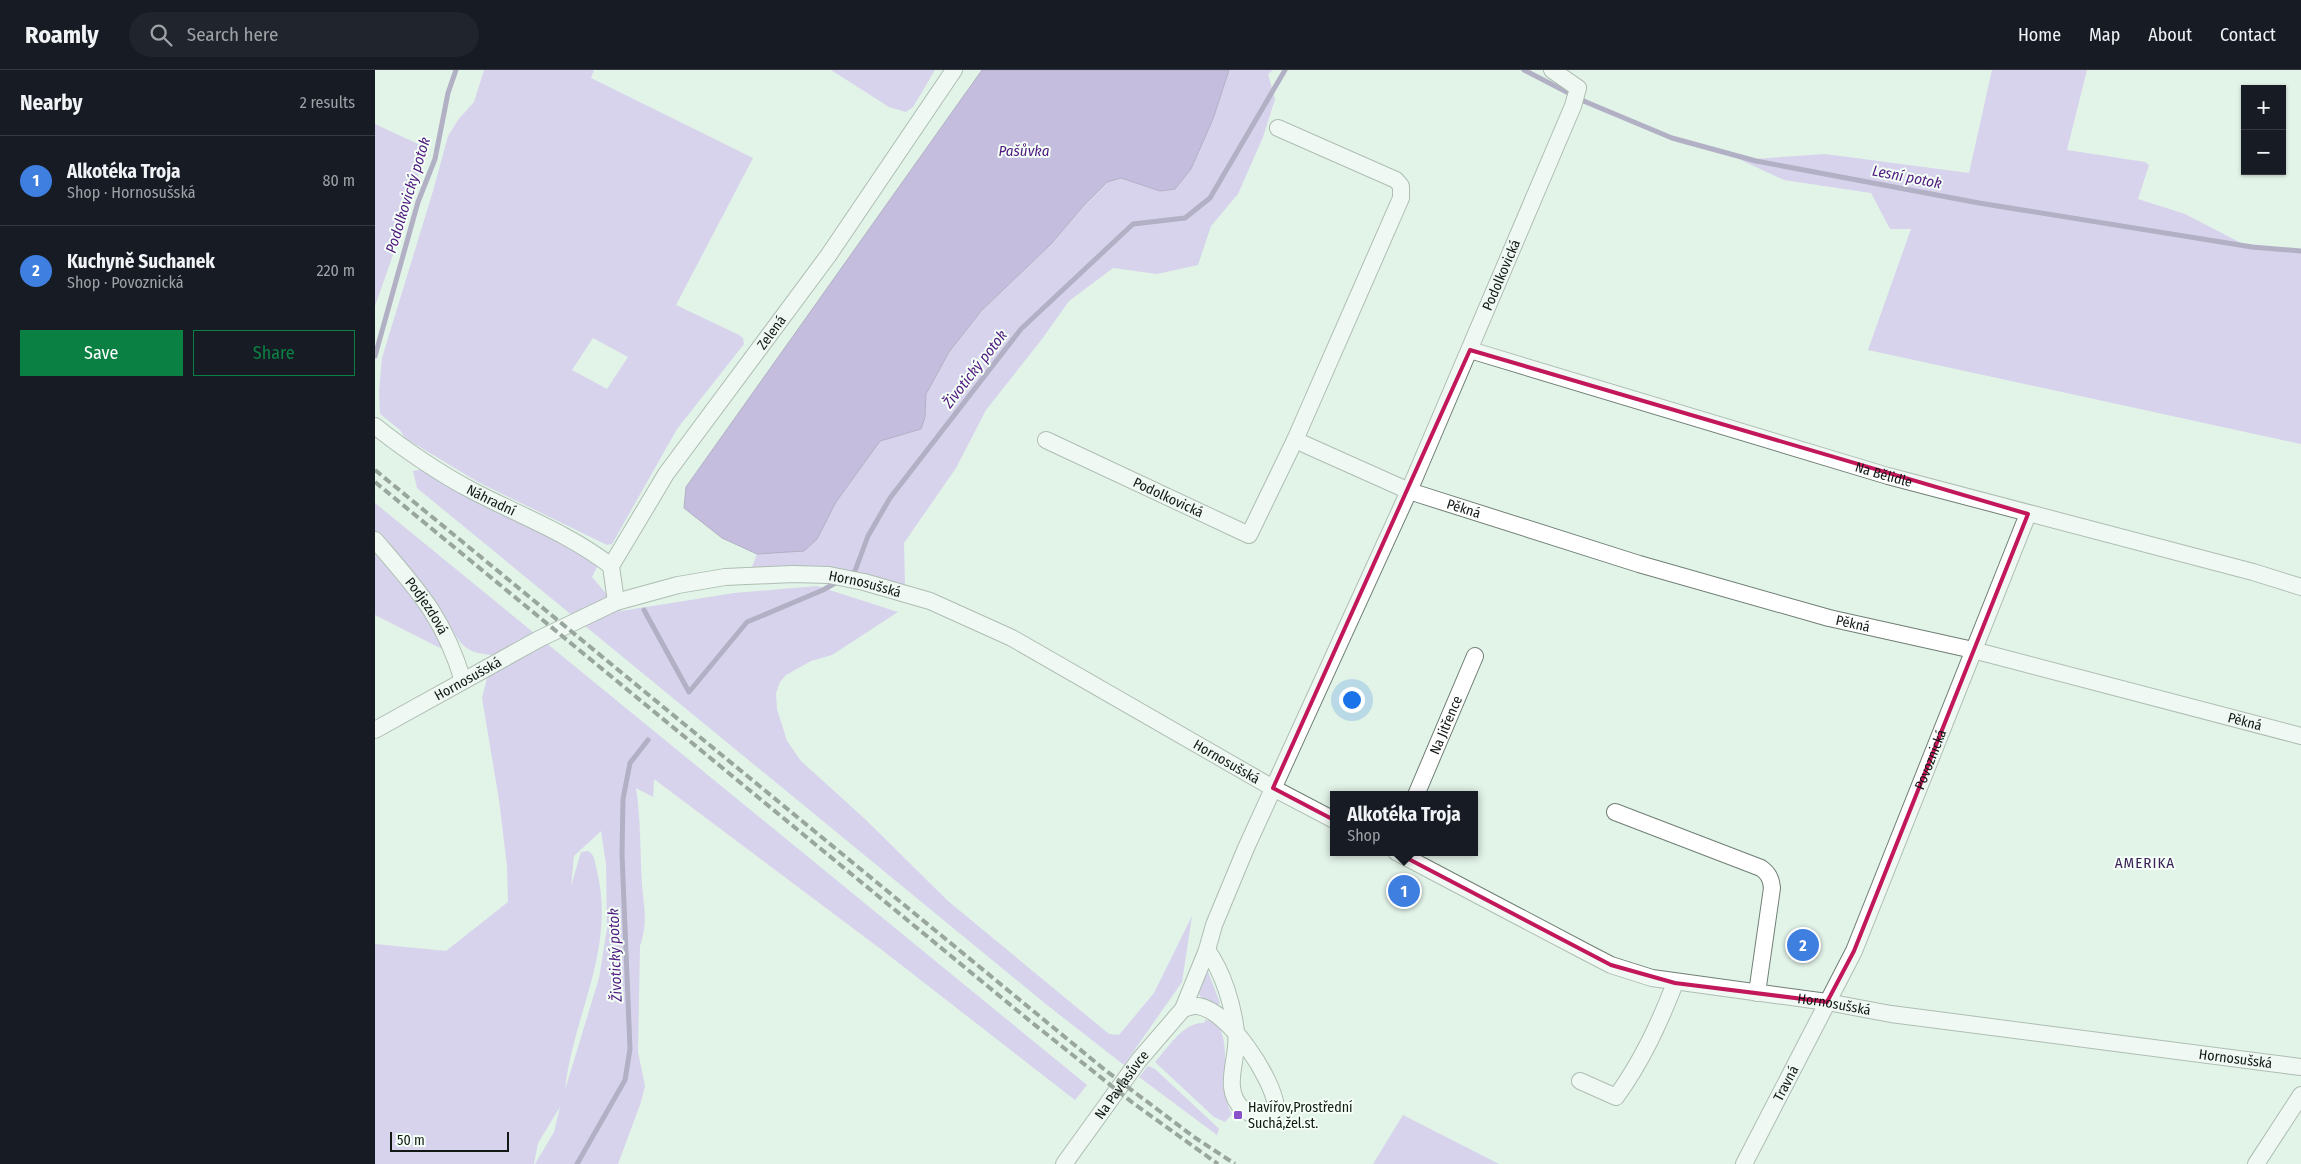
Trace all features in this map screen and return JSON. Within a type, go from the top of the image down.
[{"type":"street","name":"Zelená","points":[[611,566],[665,474],[828,256],[954,70]]},
{"type":"street","name":"Podolkovická","points":[[1273,788],[1409,490],[1576,99],[1575,85],[1552,70]]},
{"type":"street","name":"Podolkovická","points":[[1045,440],[1249,535],[1295,440],[1401,198],[1401,186],[1396,180],[1279,128]]},
{"type":"street","name":"Na Bělidle","points":[[1470,350],[1888,476],[2253,572],[2301,587]]},
{"type":"street","name":"Náhradní","points":[[375,426],[471,490],[600,557],[611,566]]},
{"type":"street","points":[[1295,440],[1409,490]]},
{"type":"street","name":"Pěkná","points":[[1409,490],[1639,564],[1820,616],[1973,650],[2301,736]]},
{"type":"street","name":"Povoznická","points":[[1827,1002],[1854,951],[2028,514]]},
{"type":"street","name":"Podjezdová","points":[[375,540],[428,604],[447,638],[463,681]]},
{"type":"street","points":[[611,566],[616,602]]},
{"type":"street","name":"Hornosušská","points":[[375,730],[539,639],[616,602],[678,585],[725,577],[829,574],[930,601],[1012,638],[1273,788],[1330,818]]},
{"type":"street","name":"Na Jitřence","points":[[1418,791],[1475,656]]},
{"type":"street","points":[[1183,1009],[1197,1006],[1214,1013],[1237,1034],[1229,1000],[1214,959],[1207,950],[1214,925],[1273,788]]},
{"type":"street","points":[[1615,812],[1761,868],[1767,872],[1771,879],[1772,888],[1757,993]]},
{"type":"street","name":"Hornosušská","points":[[1403,856],[1611,965],[1652,978],[1675,983],[1827,1002],[1891,1014],[2301,1067]]},
{"type":"street","name":"Na Pavlasůvce","points":[[1064,1164],[1139,1060],[1183,1009],[1207,950]]},
{"type":"street","points":[[1581,1080],[1616,1097],[1634,1071],[1656,1031],[1675,983]]},
{"type":"street","name":"Travná","points":[[1744,1164],[1827,1002]]},
{"type":"street","points":[[2256,1164],[2301,1095]]},
{"type":"highlighted area","points":[[1470,350],[2028,514],[1854,951],[1827,1002],[1675,983],[1611,965],[1273,788]]},
{"type":"shaded area","points":[[484,70],[594,70],[591,78],[753,158],[676,305],[739,335],[743,338],[744,344],[677,429],[612,544],[607,545],[478,482],[405,438],[400,430],[380,414],[379,391],[382,358],[448,136],[458,120],[474,102]],"holes":[[[593,338],[628,357],[607,389],[572,370]]]},
{"type":"shaded area","points":[[831,70],[935,70],[913,107],[906,112],[889,107]]},
{"type":"shaded area","points":[[1229,70],[1273,70],[1268,74],[1275,99],[1263,137],[1238,194],[1211,226],[1198,265],[1157,274],[1113,268],[1069,301],[1042,339],[986,410],[956,468],[904,543],[905,585],[837,568],[752,567],[757,554],[804,550],[817,539],[836,502],[880,441],[921,429],[925,417],[926,394],[949,352],[981,311],[1051,244],[1084,205],[1107,182],[1121,178],[1160,191],[1175,189],[1191,169],[1213,119]]},
{"type":"shaded area","points":[[1992,70],[2087,70],[2067,150],[2145,162],[2149,165],[2138,199],[2185,214],[2241,243],[2301,252],[2301,444],[1868,350],[1911,229],[1890,229],[1871,193],[1784,180],[1741,160],[1825,154],[1969,173]]},
{"type":"shaded area","points":[[375,124],[418,144],[424,148],[425,153],[401,232],[375,306]]},
{"type":"shaded area","points":[[424,469],[583,552],[598,565],[592,577],[621,611],[734,593],[817,586],[898,612],[832,655],[811,661],[786,675],[780,682],[776,693],[777,709],[787,741],[801,761],[865,819],[948,901],[1109,1034],[1119,1035],[1154,993],[1192,916],[1182,982],[1124,1065],[1047,1005],[417,488],[413,471]]},
{"type":"shaded area","points":[[375,503],[1087,1085],[1075,1100],[882,950],[654,779],[653,797],[636,788],[645,915],[640,946],[638,1052],[645,1086],[618,1164],[535,1164],[554,1132],[560,1107],[538,1143],[534,1164],[375,1164],[375,944],[446,951],[508,902],[507,866],[499,800],[482,698],[493,655],[468,649],[459,640],[445,619],[452,654],[375,615]],"holes":[[[601,831],[606,864],[607,929],[599,978],[565,1090],[569,1062],[591,982],[601,928],[601,900],[593,857],[588,851],[581,852],[571,886],[574,856]]]},
{"type":"shaded area","points":[[1207,969],[1220,1003],[1218,1005],[1202,998],[1198,993]]},
{"type":"shaded area","points":[[1205,1020],[1214,1022],[1219,1028],[1225,1046],[1226,1086],[1231,1101],[1228,1106],[1232,1114],[1225,1122],[1214,1117],[1155,1062],[1183,1031],[1190,1026],[1204,1023]]},
{"type":"shaded area","points":[[1148,1066],[1155,1069],[1219,1129],[1217,1135],[1139,1077]]},
{"type":"shaded area","points":[[1403,1115],[1499,1164],[1373,1164]]},
{"type":"water","name":"Pašůvka","points":[[982,70],[1229,70],[1213,119],[1191,169],[1175,189],[1160,191],[1121,178],[1107,182],[1084,205],[1051,244],[981,311],[949,352],[926,394],[925,417],[921,429],[880,441],[836,502],[817,539],[804,551],[757,554],[722,538],[684,508],[686,487]]},
{"type":"waterway","name":"Podolkovický potok","points":[[375,356],[418,202],[435,159],[448,93],[456,70]]},
{"type":"waterway","name":"Životický potok","points":[[849,575],[855,571],[868,536],[890,498],[1021,329],[1133,224],[1185,218],[1210,198],[1285,70]]},
{"type":"waterway","name":"Lesní potok","points":[[1524,70],[1586,102],[1672,138],[1756,161],[1979,203],[2252,247],[2301,251]]},
{"type":"waterway","name":"Životický potok","points":[[644,610],[689,692],[747,622],[823,590],[839,581]]},
{"type":"waterway","name":"Životický potok","points":[[577,1164],[625,1080],[630,1049],[622,854],[623,799],[630,763],[648,740]]},
{"type":"railway","points":[[375,470],[1105,1070],[1194,1137],[1235,1164]]},
{"type":"railway","points":[[375,482],[1030,1021],[1133,1103],[1218,1164]]},
{"type":"place","name":"Alkotéka Troja","points":[[1404,891]]},
{"type":"place","name":"Kuchyně Suchanek","points":[[1803,945]]},
{"type":"place","name":"Havířov,Prostřední Suchá,žel.st.","points":[[1238,1115]]},
{"type":"district","name":"AMERIKA","points":[[2145,863]]}]
